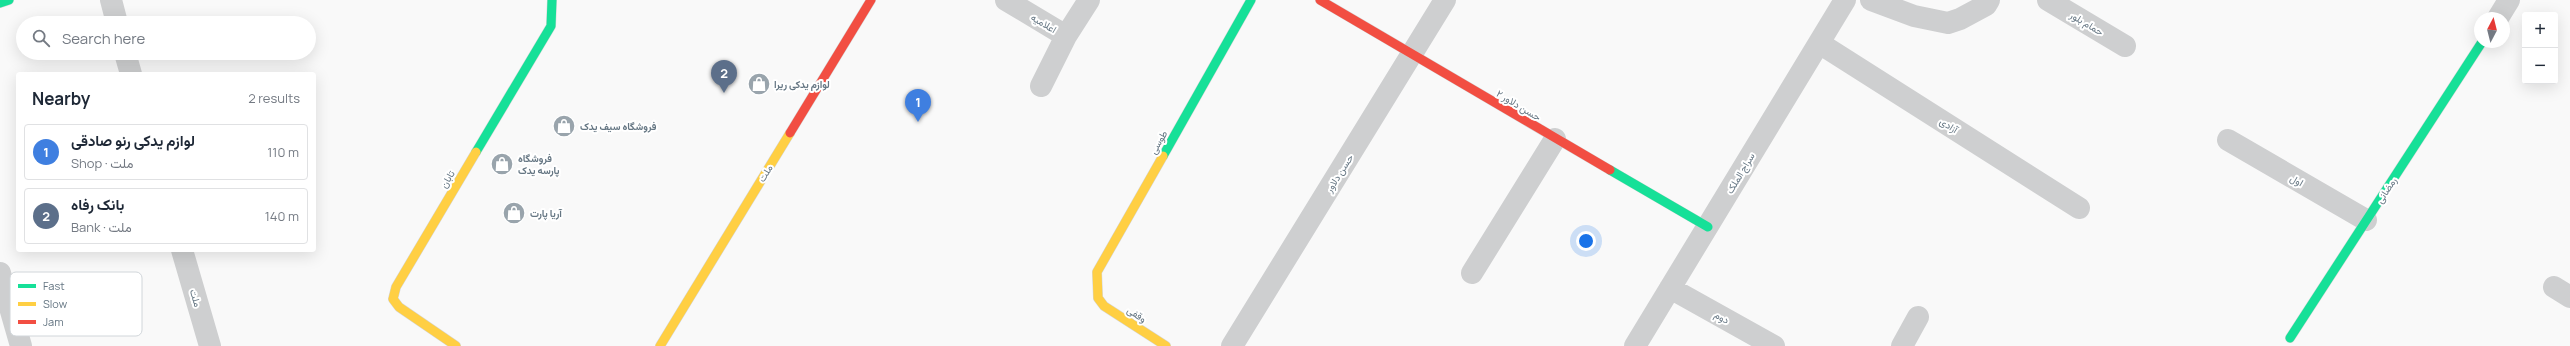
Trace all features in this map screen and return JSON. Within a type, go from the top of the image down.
[{"type":"street","points":[[0,3],[9,0]]},
{"type":"street","points":[[111,0],[115,16]]},
{"type":"street","name":"تابان","points":[[456,346],[399,307],[393,299],[396,287],[552,26],[552,0]]},
{"type":"street","name":"ملت","points":[[660,346],[871,0]]},
{"type":"street","name":"اعلامیه","points":[[1006,0],[1066,36],[1089,0]]},
{"type":"street","name":"طوسی","points":[[1098,298],[1097,272],[1251,0]]},
{"type":"street","name":"حسن دلاور ۲","points":[[1320,0],[1413,52],[1555,139],[1708,227]]},
{"type":"street","name":"حسن دلاور","points":[[1232,346],[1445,0]]},
{"type":"street","name":"سراج الملک","points":[[1635,346],[1845,0]]},
{"type":"street","points":[[1871,0],[1914,16],[1948,23],[1960,19],[1988,2]]},
{"type":"street","name":"حمام بلور","points":[[2048,0],[2125,46]]},
{"type":"street","points":[[2502,12],[2509,0]]},
{"type":"street","points":[[1041,86],[1066,36]]},
{"type":"street","name":"آزادی","points":[[1819,43],[2079,208]]},
{"type":"street","name":"رمضانی","points":[[2290,338],[2478,48]]},
{"type":"street","points":[[127,60],[130,72]]},
{"type":"street","points":[[1472,273],[1555,139]]},
{"type":"street","name":"اول","points":[[2228,140],[2366,220]]},
{"type":"street","name":"ملت","points":[[183,252],[210,346]]},
{"type":"street","points":[[0,273],[10,308]]},
{"type":"street","name":"دوم","points":[[1670,288],[1774,346]]},
{"type":"street","name":"وقفی","points":[[1098,298],[1104,306],[1166,346]]},
{"type":"street","points":[[1902,346],[1918,317]]},
{"type":"street","points":[[18,336],[21,346]]},
{"type":"traffic: fast","points":[[0,3],[9,0]]},
{"type":"traffic: fast","points":[[476,152],[551,26],[552,0]]},
{"type":"traffic: fast","points":[[1163,156],[1251,0]]},
{"type":"traffic: fast","points":[[2290,338],[2478,48]]},
{"type":"traffic: fast","points":[[1610,170],[1708,227]]},
{"type":"traffic: slow","points":[[660,346],[790,133]]},
{"type":"traffic: slow","points":[[456,346],[399,307],[393,299],[396,287],[476,152]]},
{"type":"traffic: slow","points":[[1163,156],[1097,272],[1098,298],[1104,306],[1166,346]]},
{"type":"traffic: jam","points":[[790,133],[871,0]]},
{"type":"traffic: jam","points":[[1320,0],[1610,170]]},
{"type":"place","name":"لوازم یدکی ریرا","points":[[759,84]]},
{"type":"place","name":"بانک رفاه","points":[[724,93]]},
{"type":"place","name":"لوازم یدکی رنو صادقی","points":[[918,122]]},
{"type":"place","name":"فروشگاه سیف یدک","points":[[564,126]]},
{"type":"place","name":"فروشگاه پارسه یدک","points":[[502,164]]},
{"type":"place","name":"آریا پارت","points":[[514,213]]}]
